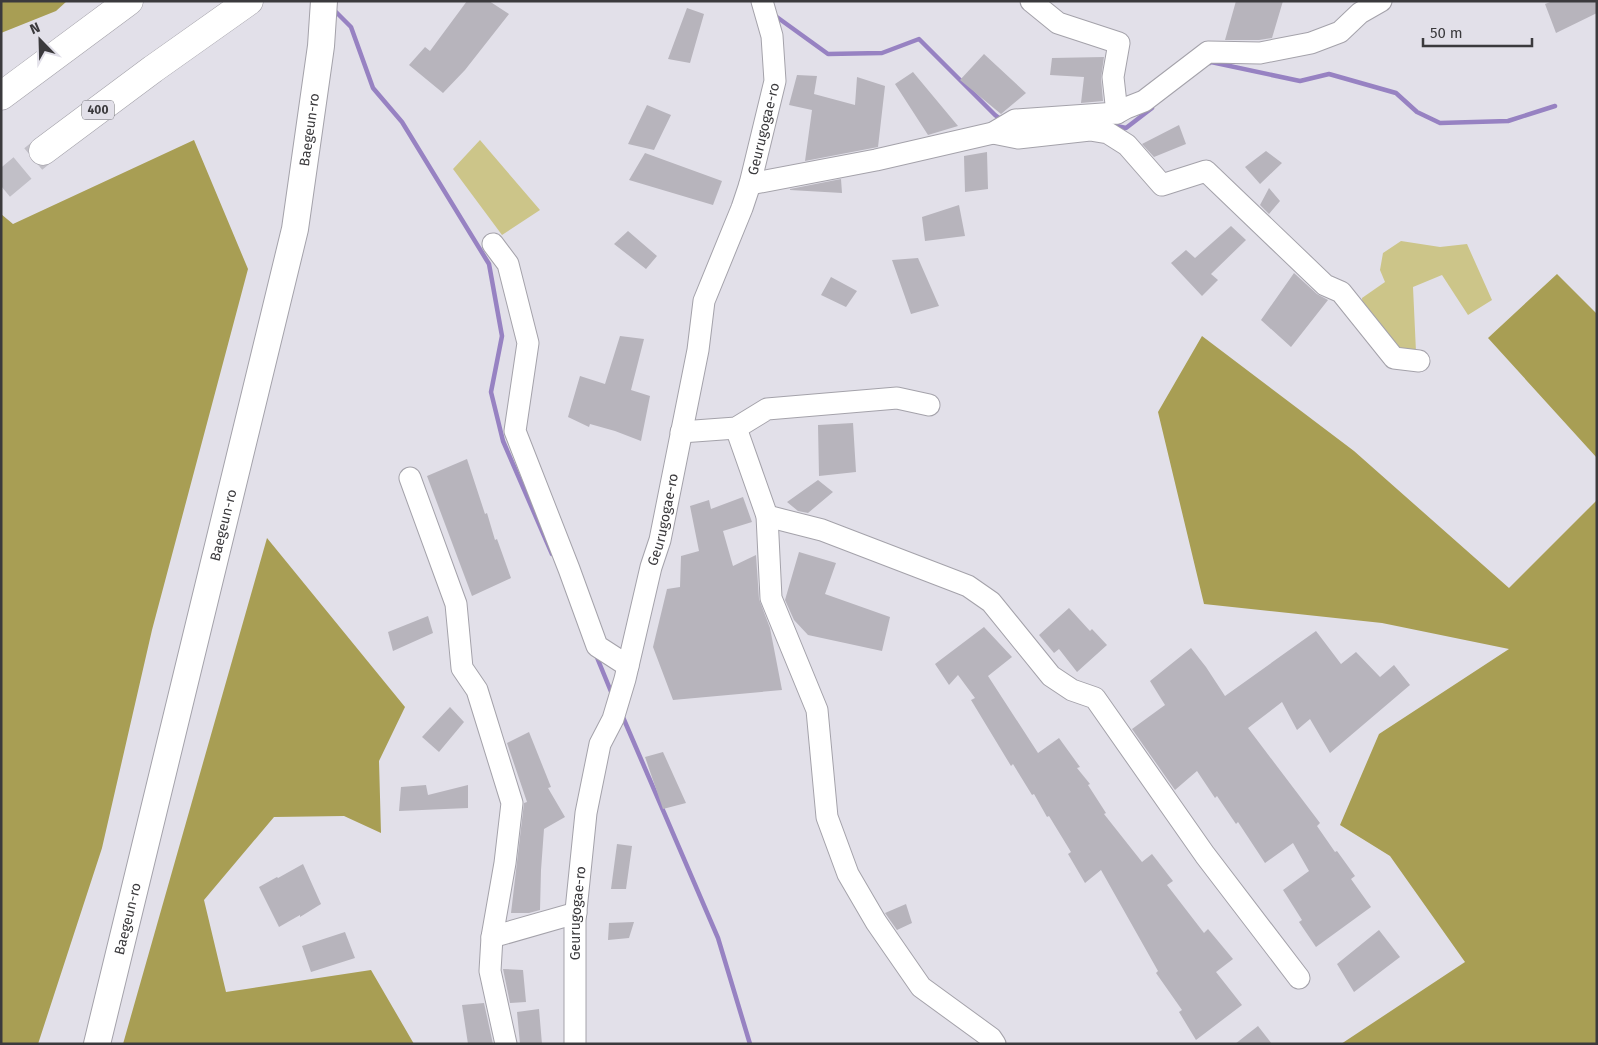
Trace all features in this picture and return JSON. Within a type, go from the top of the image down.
[{"type":"highway","points":[[1,96],[129,1]]},
{"type":"highway","name":"400","points":[[43,151],[153,69],[249,1]]},
{"type":"main road","name":"Baegeun-ro","points":[[97,1044],[295,229],[321,46],[324,1]]},
{"type":"street","points":[[1031,1],[1058,23],[1119,43],[1113,77],[1118,114]]},
{"type":"street","points":[[750,184],[876,160],[1003,127],[1118,114],[1126,108],[1144,101],[1208,52],[1260,53],[1311,43],[1340,32],[1360,13],[1381,1]]},
{"type":"street","name":"Geurugogae-ro","points":[[576,1044],[576,913],[586,813],[600,744],[613,719],[627,672],[650,567],[660,540],[698,350],[704,301],[750,184],[775,81],[772,36],[763,4]]},
{"type":"street","points":[[1003,127],[1018,138],[1090,130],[1108,133],[1127,145],[1162,185],[1206,171],[1325,285],[1341,292],[1394,358],[1419,361]]},
{"type":"street","points":[[494,244],[508,264],[528,343],[516,432],[597,646],[627,672]]},
{"type":"street","points":[[681,432],[736,428],[767,409],[897,398],[930,405]]},
{"type":"street","points":[[736,428],[767,516],[771,598],[817,710],[827,817],[848,874],[876,922],[921,987],[991,1038],[996,1044]]},
{"type":"street","points":[[410,478],[456,604],[462,668],[477,690],[512,803],[505,863],[492,937],[490,971],[506,1044]]},
{"type":"street","points":[[767,516],[822,530],[968,586],[991,602],[1051,676],[1072,690],[1095,698],[1205,854],[1299,978]]},
{"type":"street","points":[[492,937],[576,913]]},
{"type":"shaded area","points":[[1,1],[67,1],[56,11],[1,33]]},
{"type":"shaded area","points":[[194,140],[248,269],[152,630],[102,848],[38,1044],[1,1044],[1,214],[13,224]]},
{"type":"shaded area","points":[[480,140],[540,210],[502,235],[453,169]]},
{"type":"shaded area","points":[[1401,241],[1440,247],[1467,244],[1492,300],[1468,315],[1442,275],[1413,287],[1416,352],[1395,352],[1363,312],[1362,298],[1385,282],[1380,270],[1383,253]]},
{"type":"shaded area","points":[[1557,274],[1597,314],[1597,458],[1488,338]]},
{"type":"shaded area","points":[[1202,336],[1354,451],[1509,588],[1597,500],[1597,1044],[1341,1044],[1465,962],[1390,856],[1340,825],[1379,734],[1509,649],[1382,623],[1204,604],[1158,412]]},
{"type":"shaded area","points":[[267,538],[405,707],[379,761],[381,833],[344,816],[274,817],[204,900],[226,992],[371,970],[414,1044],[123,1044]]},
{"type":"building","points":[[467,1],[489,1],[509,14],[465,70],[443,93],[409,65],[425,47],[430,51]]},
{"type":"building","points":[[1236,1],[1283,1],[1272,38],[1225,40]]},
{"type":"building","points":[[1553,1],[1597,1],[1597,13],[1556,33],[1545,4]]},
{"type":"building","points":[[687,8],[704,14],[690,63],[668,59]]},
{"type":"building","points":[[984,54],[1026,93],[1001,114],[960,80]]},
{"type":"building","points":[[1104,57],[1101,78],[1103,101],[1081,103],[1084,77],[1050,75],[1052,58]]},
{"type":"building","points":[[913,72],[958,126],[928,135],[895,84]]},
{"type":"building","points":[[797,75],[817,76],[814,94],[855,105],[857,77],[885,86],[878,147],[805,161],[812,110],[789,105]]},
{"type":"building","points":[[647,105],[671,115],[654,150],[628,144]]},
{"type":"building","points":[[1179,125],[1186,144],[1154,157],[1142,144]]},
{"type":"building","points":[[1266,151],[1282,163],[1260,184],[1245,167]]},
{"type":"building","points":[[987,152],[988,189],[965,192],[964,156]]},
{"type":"building","points":[[645,153],[722,181],[713,205],[629,180]]},
{"type":"building","points":[[841,179],[842,193],[790,190],[790,189]]},
{"type":"building","points":[[1269,188],[1280,201],[1269,214],[1260,205]]},
{"type":"building","points":[[959,205],[965,236],[925,241],[922,217]]},
{"type":"building","points":[[1231,226],[1246,240],[1211,274],[1218,280],[1202,296],[1171,263],[1186,250],[1195,258]]},
{"type":"building","points":[[628,231],[657,256],[646,269],[614,244]]},
{"type":"building","points":[[918,258],[939,306],[911,314],[892,260]]},
{"type":"building","points":[[1294,273],[1317,294],[1328,300],[1291,347],[1261,320]]},
{"type":"building","points":[[831,277],[857,291],[846,307],[821,295]]},
{"type":"building","points":[[620,336],[644,339],[631,390],[650,396],[641,441],[590,424],[589,427],[568,417],[580,376],[605,384]]},
{"type":"building","points":[[853,423],[856,472],[819,476],[818,425]]},
{"type":"building","points":[[467,459],[485,514],[487,513],[495,540],[497,539],[511,578],[472,596],[427,476]]},
{"type":"building","points":[[818,480],[833,492],[808,513],[798,511],[787,502]]},
{"type":"building","points":[[743,497],[752,522],[723,531],[733,566],[756,555],[759,599],[770,628],[782,690],[673,700],[653,647],[667,589],[680,587],[681,556],[699,551],[690,506],[709,500],[711,509]]},
{"type":"building","points":[[799,552],[836,563],[825,594],[890,617],[882,651],[808,635],[794,620],[785,600]]},
{"type":"building","points":[[1069,608],[1090,631],[1092,629],[1107,645],[1077,672],[1059,649],[1054,653],[1039,635]]},
{"type":"building","points":[[428,616],[433,633],[393,651],[388,632]]},
{"type":"building","points":[[984,627],[1012,657],[988,676],[1038,753],[1059,738],[1080,767],[1077,768],[1090,784],[1088,785],[1106,813],[1104,814],[1142,862],[1152,854],[1173,881],[1167,885],[1204,933],[1208,929],[1233,959],[1216,972],[1242,1005],[1196,1040],[1179,1012],[1182,1010],[1156,973],[1158,971],[1101,870],[1085,883],[1068,854],[1071,852],[1049,816],[1047,817],[1013,764],[1011,766],[971,700],[975,698],[958,675],[949,685],[935,664]]},
{"type":"building","points":[[1316,631],[1341,664],[1356,652],[1380,677],[1394,665],[1410,685],[1330,753],[1310,719],[1297,730],[1282,702],[1248,728],[1320,823],[1317,826],[1355,876],[1351,879],[1371,907],[1316,947],[1299,922],[1302,920],[1283,890],[1309,871],[1293,843],[1265,863],[1238,822],[1236,824],[1217,796],[1215,798],[1197,771],[1175,790],[1132,729],[1165,705],[1150,681],[1191,648],[1225,696]]},
{"type":"building","points":[[450,707],[464,722],[439,752],[422,737]]},
{"type":"building","points":[[529,732],[551,787],[548,788],[565,817],[544,829],[540,910],[529,913],[511,913],[524,803],[527,802],[507,743]]},
{"type":"building","points":[[663,752],[686,803],[663,809],[645,757]]},
{"type":"building","points":[[426,785],[428,795],[468,785],[468,808],[399,811],[401,787]]},
{"type":"building","points":[[617,844],[632,846],[626,889],[611,889]]},
{"type":"building","points":[[303,864],[321,904],[279,927],[259,887]]},
{"type":"building","points":[[906,904],[912,923],[897,930],[885,913]]},
{"type":"building","points":[[634,922],[629,938],[608,940],[609,923]]},
{"type":"building","points":[[1379,930],[1400,957],[1354,992],[1337,964]]},
{"type":"building","points":[[345,932],[355,958],[311,972],[302,946]]},
{"type":"building","points":[[503,969],[523,970],[526,1002],[510,1003]]},
{"type":"building","points":[[484,1003],[493,1044],[468,1044],[462,1005]]},
{"type":"building","points":[[539,1009],[542,1044],[520,1044],[517,1012]]},
{"type":"building","points":[[1258,1026],[1272,1044],[1235,1044]]},
{"type":"waterway","points":[[334,10],[351,27],[373,88],[402,122],[489,264],[502,336],[491,392],[503,441],[552,554]]},
{"type":"waterway","points":[[774,15],[828,54],[882,53],[919,39],[1003,121]]},
{"type":"waterway","points":[[1210,63],[1300,81],[1329,74],[1396,93],[1417,112],[1440,123],[1508,121],[1555,106]]},
{"type":"waterway","points":[[1112,125],[1126,128],[1152,108]]},
{"type":"waterway","points":[[596,655],[612,694]]},
{"type":"waterway","points":[[622,715],[718,938],[750,1044]]},
{"type":"tunnel","points":[[1,186],[43,151]]}]
